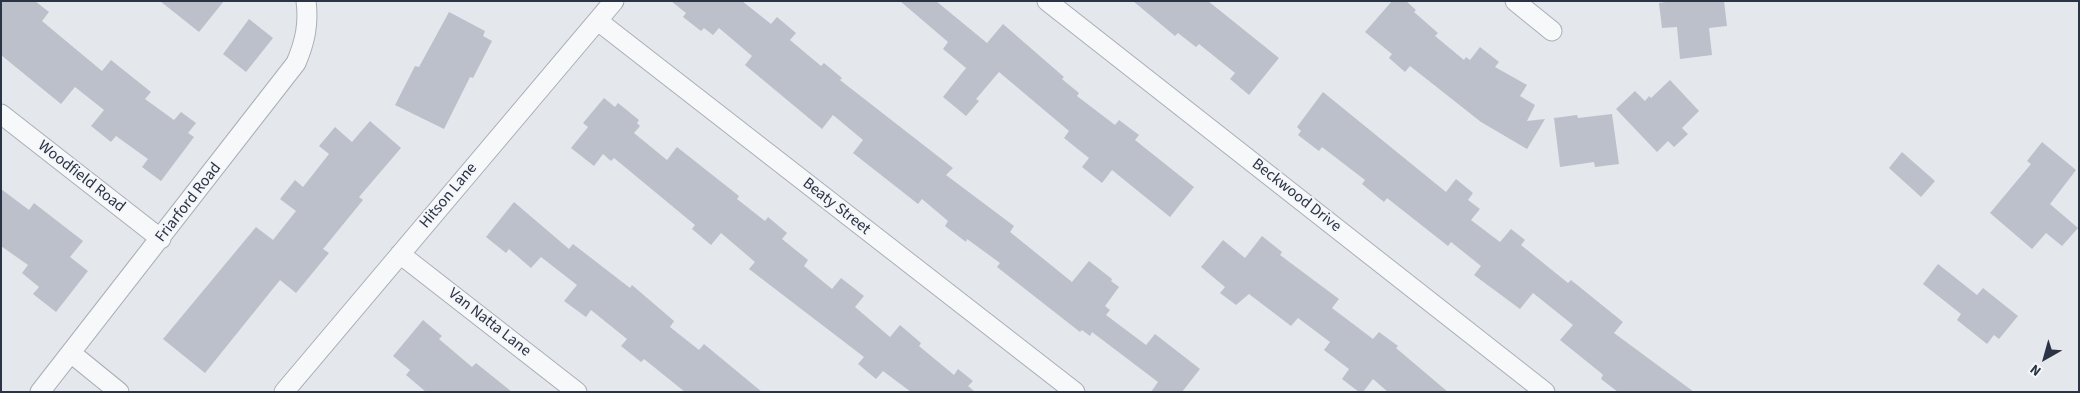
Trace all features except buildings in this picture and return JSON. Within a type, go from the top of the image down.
[{"type":"street","name":"Friarford Road","points":[[40,392],[161,239],[296,63],[304,43],[308,20],[306,1]]},
{"type":"street","name":"Hitson Lane","points":[[284,392],[614,1]]},
{"type":"street","name":"Beckwood Drive","points":[[1047,1],[1545,392]]},
{"type":"street","points":[[1516,1],[1552,31]]},
{"type":"street","name":"Beaty Street","points":[[598,21],[1075,392]]},
{"type":"street","name":"Woodfield Road","points":[[1,114],[161,239]]},
{"type":"street","name":"Van Natta Lane","points":[[400,254],[577,392]]},
{"type":"street","points":[[71,353],[119,392]]}]
